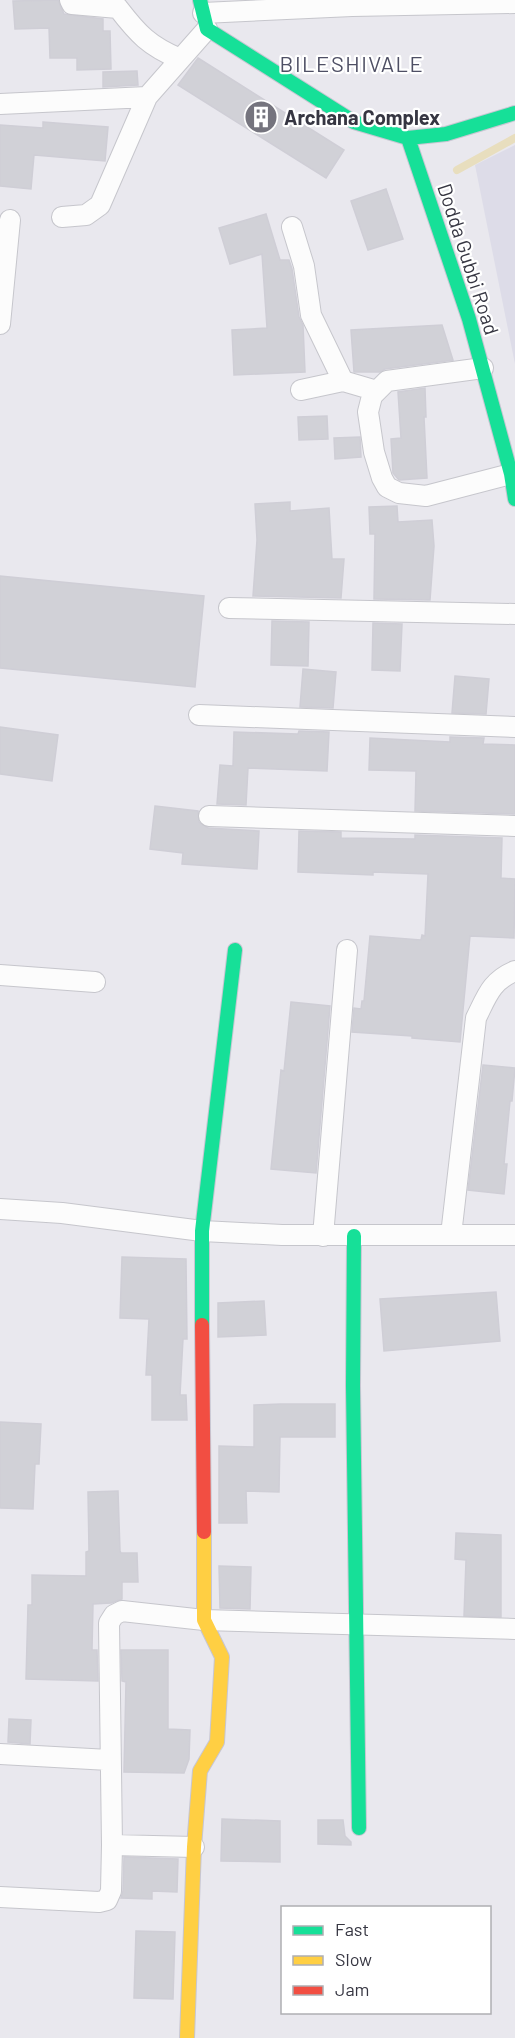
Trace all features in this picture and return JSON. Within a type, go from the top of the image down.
[{"type":"street","points":[[70,0],[72,4],[118,8],[134,29],[158,49],[180,59]]},
{"type":"street","points":[[204,14],[352,3],[515,3]]},
{"type":"street","points":[[62,218],[86,214],[100,205],[147,97],[180,59],[204,14]]},
{"type":"street","points":[[204,14],[354,122],[408,138],[446,134],[515,113]]},
{"type":"street","points":[[0,104],[147,97]]},
{"type":"street","name":"Dodda Gubbi Road","points":[[408,138],[469,319],[511,474],[515,499]]},
{"type":"street","points":[[0,324],[10,220]]},
{"type":"street","points":[[292,227],[304,266],[311,315],[344,381]]},
{"type":"street","points":[[483,368],[387,381],[372,396],[368,412],[374,452],[387,487],[399,493],[426,496],[511,474]]},
{"type":"street","points":[[301,390],[344,381],[377,391]]},
{"type":"street","points":[[229,608],[515,614]]},
{"type":"street","points":[[199,715],[515,727]]},
{"type":"street","points":[[209,816],[515,826]]},
{"type":"street","points":[[187,2038],[194,1847],[200,1771],[217,1742],[222,1657],[204,1620],[202,1231],[235,950]]},
{"type":"street","points":[[323,1236],[346,950]]},
{"type":"street","points":[[451,1235],[476,1018],[491,987],[504,976],[515,971]]},
{"type":"street","points":[[0,975],[95,982]]},
{"type":"street","points":[[0,1209],[62,1212],[202,1231],[323,1236],[515,1235]]},
{"type":"street","points":[[354,1236],[353,1386],[359,1828]]},
{"type":"street","points":[[0,1897],[99,1902],[107,1900],[111,1891],[109,1623],[114,1615],[122,1611],[204,1620],[515,1629]]},
{"type":"street","points":[[0,1754],[109,1760]]},
{"type":"street","points":[[112,1845],[194,1847]]},
{"type":"shaded area","points":[[515,145],[515,364],[475,165]]},
{"type":"building","points":[[58,0],[64,14],[103,19],[103,31],[110,31],[111,69],[77,70],[77,58],[50,58],[49,28],[15,29],[13,1]]},
{"type":"building","name":"Archana Complex","points":[[198,58],[344,150],[326,178],[178,85]]},
{"type":"building","points":[[137,71],[138,85],[103,87],[103,72]]},
{"type":"building","points":[[43,122],[108,127],[105,161],[34,155],[31,189],[0,186],[0,125],[43,128]]},
{"type":"building","points":[[386,189],[403,239],[368,250],[351,201]]},
{"type":"building","points":[[266,214],[280,260],[289,260],[292,269],[299,317],[303,325],[305,372],[234,375],[232,330],[267,328],[262,254],[230,264],[219,228]]},
{"type":"building","points":[[442,325],[453,360],[385,369],[380,372],[354,372],[351,330]]},
{"type":"building","points":[[425,388],[427,478],[399,480],[393,473],[391,439],[401,438],[398,392]]},
{"type":"building","points":[[327,416],[328,439],[299,440],[298,417]]},
{"type":"building","points":[[360,437],[361,457],[335,459],[334,438]]},
{"type":"building","points":[[290,502],[290,511],[329,508],[332,559],[344,559],[341,598],[253,596],[257,540],[255,504]]},
{"type":"building","points":[[397,506],[398,522],[432,520],[434,546],[430,600],[374,599],[375,534],[370,534],[369,507]]},
{"type":"building","points":[[0,576],[204,596],[195,687],[0,668]]},
{"type":"building","points":[[272,621],[309,622],[308,666],[271,665]]},
{"type":"building","points":[[373,623],[402,624],[400,671],[372,670]]},
{"type":"building","points":[[303,669],[336,672],[333,708],[300,707]]},
{"type":"building","points":[[455,676],[489,679],[486,714],[452,713]]},
{"type":"building","points":[[0,727],[58,735],[52,781],[0,774]]},
{"type":"building","points":[[299,731],[329,732],[327,771],[248,768],[246,805],[217,804],[220,765],[233,766],[234,732],[298,734]]},
{"type":"building","points":[[450,737],[484,738],[483,744],[515,745],[515,814],[415,811],[416,771],[369,770],[370,738],[450,742]]},
{"type":"building","points":[[155,806],[198,811],[199,822],[208,828],[259,831],[257,869],[182,864],[183,853],[150,849]]},
{"type":"building","points":[[299,831],[341,832],[341,838],[415,839],[415,835],[502,838],[501,878],[515,879],[514,938],[470,936],[460,1042],[352,1032],[354,1008],[361,1009],[362,1001],[364,1001],[370,936],[421,940],[422,935],[425,936],[428,874],[373,872],[373,875],[298,872]]},
{"type":"building","points":[[291,1002],[330,1006],[316,1173],[271,1169],[281,1070],[284,1071]]},
{"type":"building","points":[[483,1065],[515,1068],[504,1164],[507,1164],[504,1194],[468,1190]]},
{"type":"building","points":[[122,1257],[186,1259],[187,1339],[183,1339],[180,1395],[186,1395],[187,1420],[152,1420],[152,1375],[146,1375],[149,1319],[120,1318]]},
{"type":"building","points":[[496,1292],[500,1341],[384,1351],[380,1299]]},
{"type":"building","points":[[264,1301],[266,1335],[218,1337],[218,1303]]},
{"type":"building","points":[[335,1404],[335,1437],[280,1437],[279,1492],[246,1491],[247,1523],[219,1523],[219,1446],[254,1447],[254,1405]]},
{"type":"building","points":[[0,1422],[41,1424],[39,1464],[35,1464],[33,1509],[0,1508]]},
{"type":"building","points":[[118,1491],[120,1551],[121,1553],[137,1553],[138,1582],[122,1582],[122,1599],[111,1603],[93,1604],[92,1650],[97,1650],[98,1681],[26,1679],[28,1605],[32,1605],[32,1575],[86,1576],[86,1552],[89,1551],[88,1492]]},
{"type":"building","points":[[456,1533],[501,1535],[501,1617],[464,1616],[466,1560],[455,1559]]},
{"type":"building","points":[[219,1566],[251,1567],[250,1609],[220,1608]]},
{"type":"building","points":[[121,1650],[168,1650],[168,1729],[190,1730],[189,1759],[184,1773],[124,1772],[126,1682],[122,1681]]},
{"type":"building","points":[[9,1719],[31,1720],[30,1744],[8,1742]]},
{"type":"building","points":[[222,1819],[280,1821],[280,1862],[221,1861]]},
{"type":"building","points":[[318,1820],[343,1820],[345,1836],[351,1845],[318,1844]]},
{"type":"building","points":[[124,1857],[178,1859],[177,1892],[152,1891],[152,1899],[121,1898]]},
{"type":"building","points":[[136,1931],[175,1932],[173,1999],[134,1998]]},
{"type":"waterway","points":[[457,170],[515,138]]},
{"type":"traffic: fast","points":[[200,0],[207,29],[354,122],[408,138],[446,134],[515,113]]},
{"type":"traffic: fast","points":[[408,138],[469,319],[511,474],[515,499]]},
{"type":"traffic: fast","points":[[202,1325],[202,1231],[235,950]]},
{"type":"traffic: fast","points":[[354,1236],[353,1386],[359,1828]]},
{"type":"traffic: slow","points":[[187,2038],[194,1847],[200,1771],[217,1742],[222,1657],[204,1620],[204,1532]]},
{"type":"traffic: jam","points":[[202,1325],[204,1532]]},
{"type":"place","name":"Archana Complex","points":[[261,117]]},
{"type":"district","name":"BILESHIVALE","points":[[352,63]]}]
